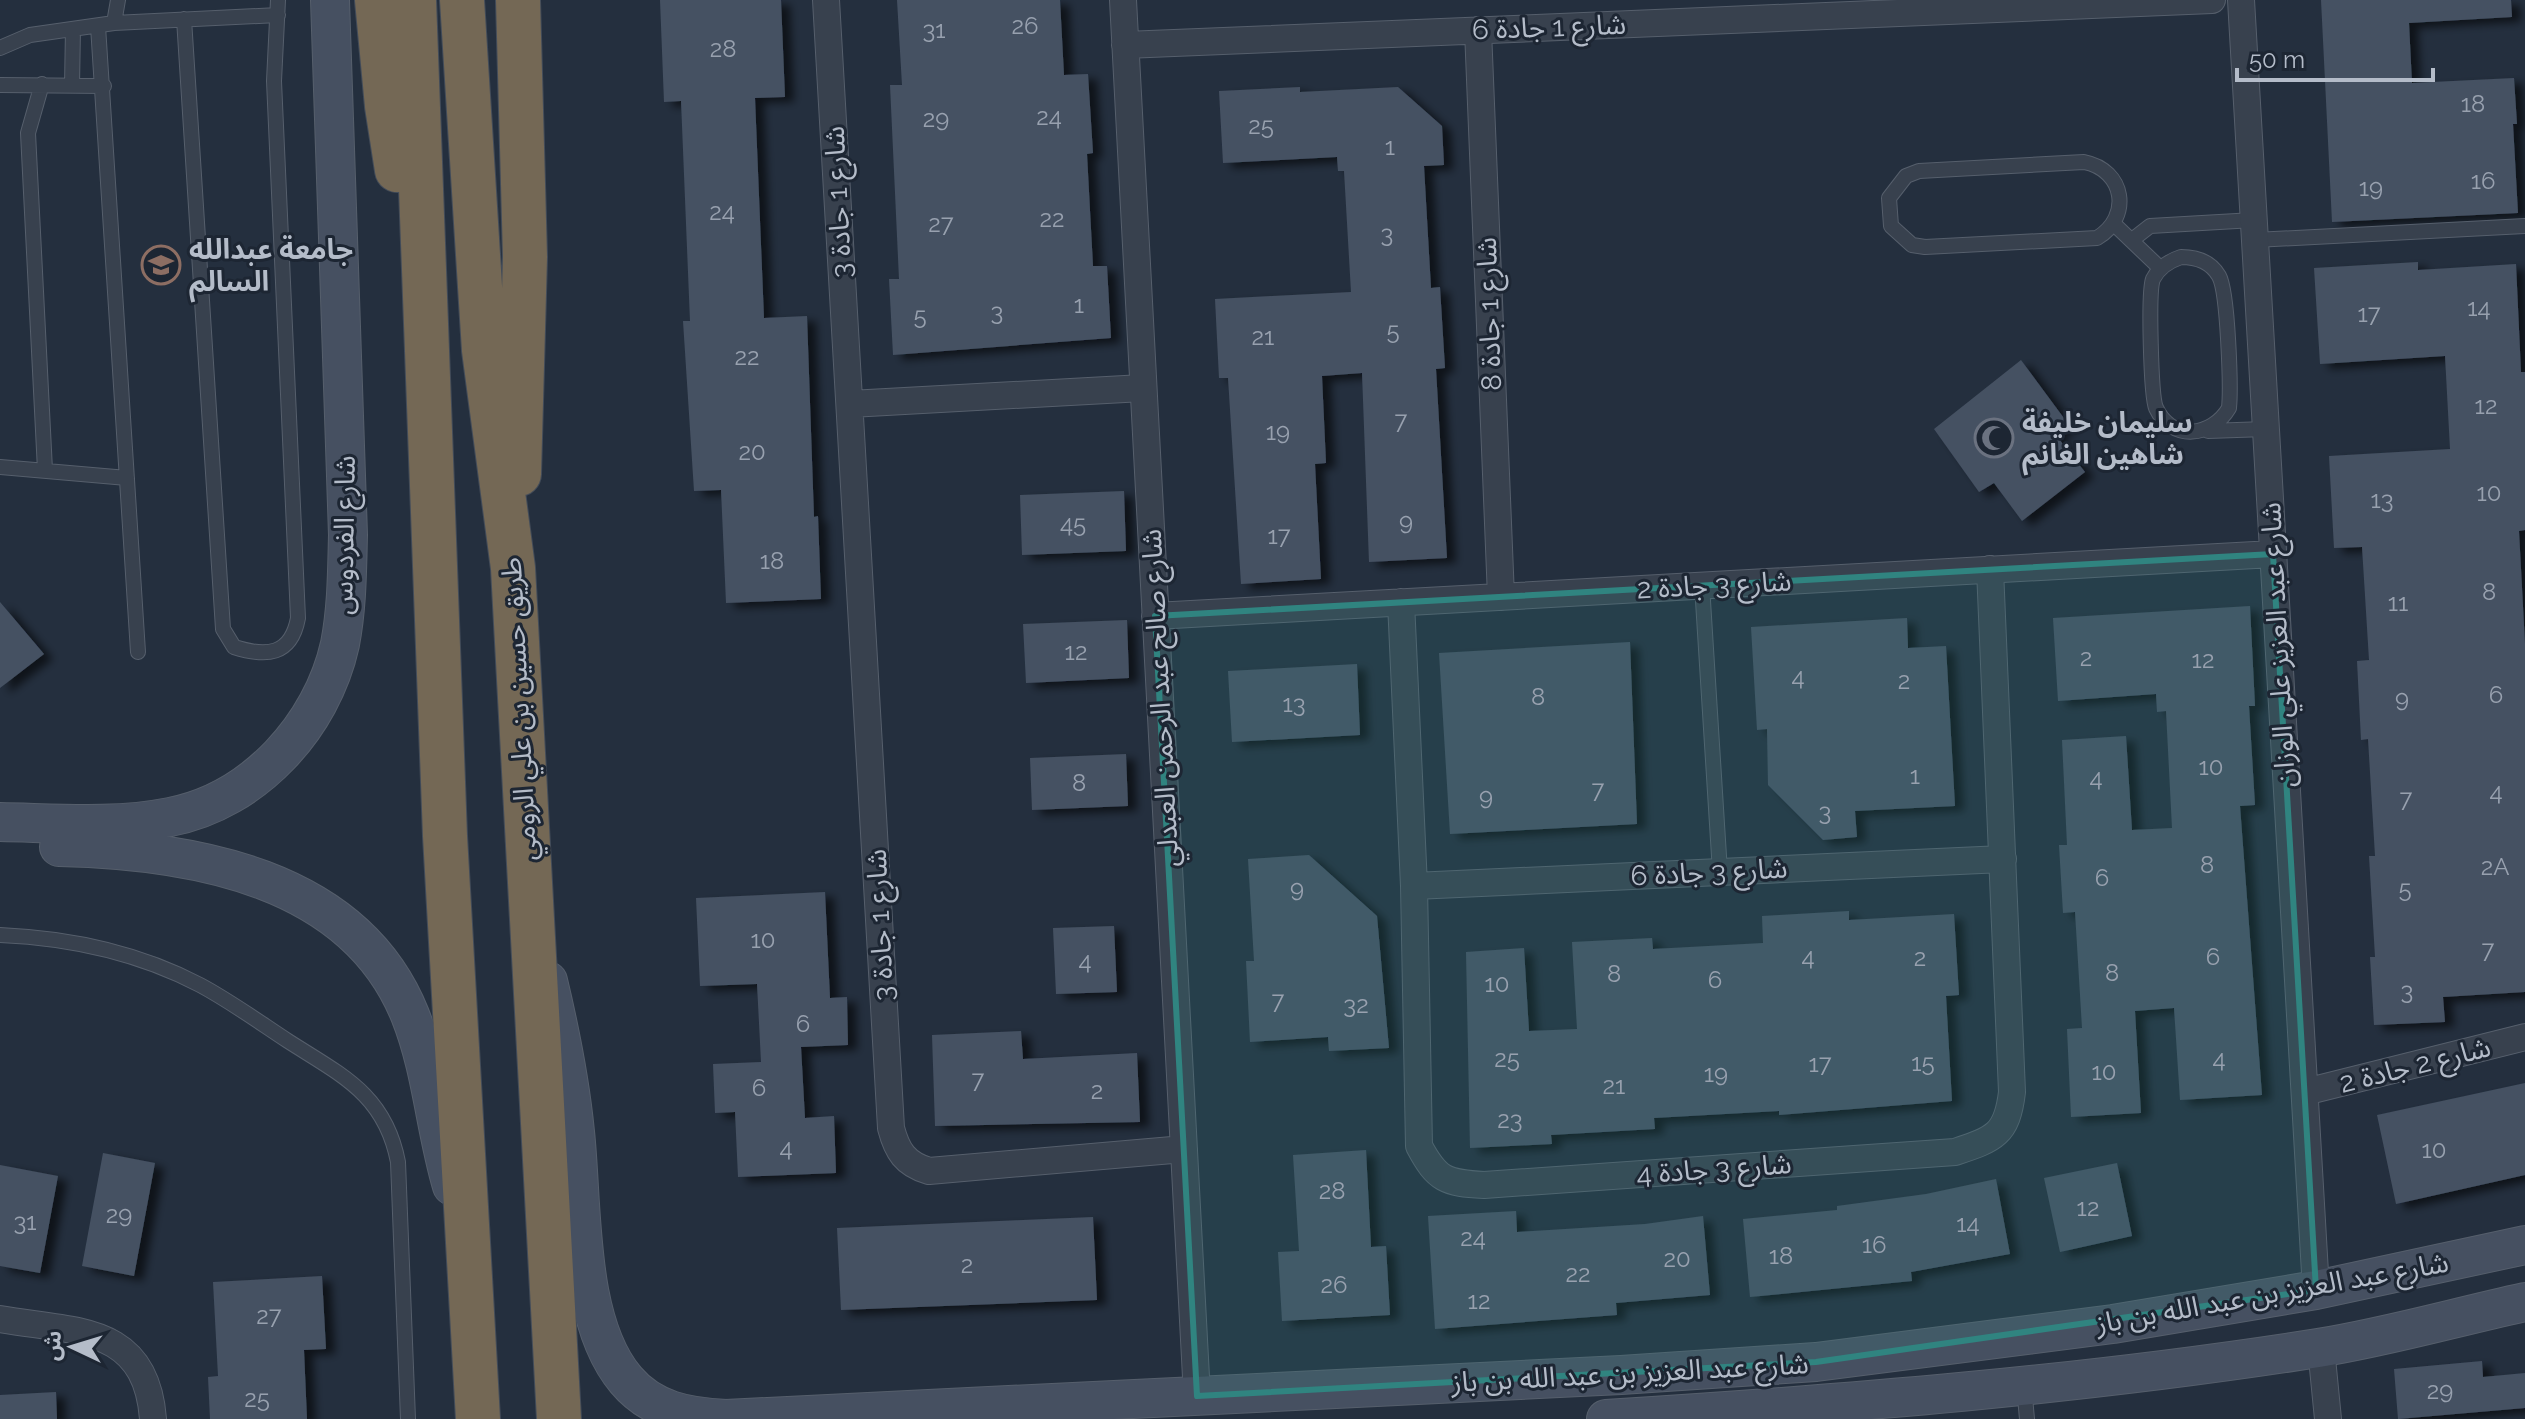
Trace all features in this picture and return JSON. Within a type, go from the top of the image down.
[{"type":"highway","points":[[377,0],[391,140],[408,207],[423,239]]},
{"type":"highway","points":[[414,0],[445,836],[478,1419]]},
{"type":"highway","name":"طريق حسين بن علي الرومي","points":[[462,0],[484,350],[513,568],[559,1419]]},
{"type":"highway","points":[[513,568],[525,288],[518,0]]},
{"type":"street","name":"شارع الفردوس","points":[[0,822],[148,820],[193,812],[217,802],[239,789],[278,757],[314,710],[328,680],[345,615],[348,535],[330,0]]},
{"type":"street","name":"شارع 1 جادة 3","points":[[826,0],[891,1128],[897,1150],[915,1167],[929,1171],[1184,1149]]},
{"type":"street","name":"شارع صالح عبد الرحمن العبدلي","points":[[1123,0],[1197,1396]]},
{"type":"street","name":"شارع 1 جادة 6","points":[[1125,45],[1940,6],[2212,0]]},
{"type":"street","name":"شارع عبد العزيز علي الوزان","points":[[2241,0],[2316,1290]]},
{"type":"street","name":"شارع 1 جادة 8","points":[[1478,30],[1501,597]]},
{"type":"street","points":[[850,404],[1143,388]]},
{"type":"street","name":"شارع 3 جادة 2","points":[[1155,616],[2273,554]]},
{"type":"street","name":"شارع 3 جادة 4","points":[[1401,602],[1414,886],[1419,1146],[1433,1173],[1456,1184],[1484,1185],[1955,1152],[1988,1141],[2009,1122],[2012,1092],[1990,569]]},
{"type":"street","points":[[0,845],[94,848],[219,867],[286,887],[336,918],[377,959],[409,1013],[429,1076],[448,1172],[467,1233]]},
{"type":"street","name":"شارع 3 جادة 6","points":[[1414,886],[2003,859]]},
{"type":"street","name":"شارع عبد العزيز بن عبد الله بن باز","points":[[532,923],[569,1082],[588,1271],[607,1348],[629,1383],[649,1401],[673,1412],[726,1419],[1816,1362],[2002,1338],[2316,1290],[2525,1245]]},
{"type":"street","name":"شارع 2 جادة 2","points":[[2305,1092],[2525,1037]]},
{"type":"street","name":"شارع عبد العزيز بن عبد الله بن باز","points":[[1606,1419],[1846,1403],[2025,1402],[2321,1348],[2525,1302]]},
{"type":"street","points":[[0,1319],[106,1337],[122,1347],[137,1364],[148,1387],[153,1419]]},
{"type":"street","points":[[1846,1403],[1848,1381],[1976,1355],[2002,1338]]},
{"type":"street","points":[[2321,1348],[2328,1419]]},
{"type":"street","points":[[1686,1415],[1707,1401],[1804,1395],[1815,1390],[1819,1378],[1816,1362]]},
{"type":"lane","points":[[114,23],[118,0]]},
{"type":"lane","points":[[0,48],[30,35],[114,23],[184,19],[278,7],[274,81],[298,618],[295,636],[275,652],[253,653],[234,647],[223,629],[184,19]]},
{"type":"lane","points":[[98,26],[138,652]]},
{"type":"lane","points":[[72,85],[73,29]]},
{"type":"lane","points":[[42,84],[28,133],[45,470]]},
{"type":"lane","points":[[0,85],[104,86]]},
{"type":"lane","points":[[2084,162],[2107,171],[2114,180],[2121,202],[2114,224],[2106,232],[2086,240],[1925,247],[1912,245],[1899,237],[1887,212],[1895,186],[1919,171],[2084,162]]},
{"type":"lane","points":[[2114,224],[2160,268]]},
{"type":"lane","points":[[2132,240],[2150,226],[2254,230],[2525,226]]},
{"type":"lane","points":[[2203,431],[2223,418],[2230,402],[2224,290],[2214,269],[2193,257],[2181,257],[2160,268],[2154,277],[2150,297],[2154,402],[2170,426],[2180,431],[2203,431],[2266,429]]},
{"type":"lane","points":[[0,467],[127,478]]},
{"type":"lane","points":[[1702,585],[1720,872]]},
{"type":"lane","points":[[0,935],[100,949],[169,970],[203,986],[341,1075],[369,1097],[389,1127],[398,1162],[408,1419]]},
{"type":"highlighted area","points":[[2273,554],[2316,1290],[1816,1362],[1197,1396],[1155,616]]},
{"type":"building","points":[[660,0],[781,0],[785,97],[755,98],[764,318],[807,316],[814,517],[818,516],[821,599],[726,603],[721,490],[694,491],[683,321],[690,321],[681,101],[664,102]]},
{"type":"building","points":[[897,0],[1060,0],[1064,75],[1088,74],[1093,153],[1087,154],[1093,266],[1107,266],[1111,338],[893,355],[889,279],[899,279],[890,85],[902,85]]},
{"type":"building","points":[[2321,0],[2511,0],[2512,17],[2409,23],[2412,83],[2514,78],[2518,213],[2332,222]]},
{"type":"building","points":[[1300,87],[1300,92],[1398,87],[1442,126],[1444,165],[1424,166],[1431,288],[1440,287],[1445,368],[1436,369],[1447,558],[1369,562],[1362,373],[1322,376],[1326,463],[1315,464],[1321,579],[1241,584],[1228,378],[1219,378],[1215,299],[1351,292],[1344,171],[1338,171],[1337,157],[1223,163],[1219,91]]},
{"type":"building","points":[[2418,262],[2418,270],[2516,264],[2521,372],[2525,372],[2525,530],[2519,531],[2525,644],[2525,992],[2443,997],[2445,1022],[2374,1025],[2370,957],[2375,957],[2369,856],[2375,856],[2368,739],[2361,740],[2357,661],[2369,660],[2362,547],[2334,548],[2329,456],[2450,449],[2445,356],[2320,364],[2314,268]]},
{"type":"building","name":"سليمان خليفة شاهين الغانم","points":[[2021,360],[2069,425],[2055,434],[2085,472],[2022,521],[1994,483],[1979,492],[1934,429]]},
{"type":"building","points":[[1124,491],[1126,551],[1022,555],[1020,495]]},
{"type":"building","points":[[0,602],[44,654],[0,688]]},
{"type":"building","points":[[2250,606],[2255,706],[2249,706],[2255,805],[2240,806],[2262,1095],[2180,1100],[2174,1008],[2135,1011],[2141,1113],[2071,1117],[2067,1029],[2082,1028],[2075,912],[2063,913],[2059,845],[2067,845],[2062,740],[2126,736],[2132,830],[2172,828],[2166,711],[2157,712],[2156,694],[2058,701],[2053,618]]},
{"type":"building","points":[[1907,618],[1908,648],[1946,646],[1955,806],[1855,811],[1857,837],[1823,840],[1768,785],[1767,729],[1757,730],[1751,627]]},
{"type":"building","points":[[1127,620],[1129,678],[1026,683],[1023,624]]},
{"type":"building","points":[[1630,642],[1637,824],[1450,834],[1439,653]]},
{"type":"building","points":[[1357,664],[1360,735],[1232,742],[1228,671]]},
{"type":"building","points":[[1126,754],[1128,806],[1032,810],[1030,758]]},
{"type":"building","points":[[1309,855],[1377,916],[1389,1048],[1329,1051],[1328,1037],[1250,1042],[1246,961],[1254,961],[1248,859]]},
{"type":"building","points":[[825,892],[830,998],[847,997],[848,1045],[801,1047],[805,1118],[834,1116],[836,1173],[738,1177],[735,1112],[715,1113],[713,1064],[761,1062],[757,984],[700,986],[696,898]]},
{"type":"building","points":[[1849,911],[1849,920],[1954,914],[1959,995],[1946,996],[1952,1101],[1779,1115],[1779,1111],[1654,1118],[1655,1129],[1551,1135],[1552,1144],[1470,1148],[1466,952],[1524,948],[1529,1031],[1577,1029],[1572,942],[1652,938],[1653,949],[1763,943],[1762,916]]},
{"type":"building","points":[[1114,926],[1117,992],[1056,994],[1053,928]]},
{"type":"building","points":[[1021,1031],[1023,1059],[1137,1053],[1140,1122],[935,1126],[932,1035]]},
{"type":"building","points":[[2525,1083],[2525,1175],[2396,1204],[2377,1115]]},
{"type":"building","points":[[1366,1150],[1371,1247],[1386,1246],[1390,1315],[1282,1321],[1278,1252],[1299,1251],[1293,1155]]},
{"type":"building","points":[[103,1153],[155,1163],[134,1276],[82,1266]]},
{"type":"building","points":[[2117,1163],[2132,1236],[2060,1252],[2044,1178]]},
{"type":"building","points":[[0,1165],[58,1176],[40,1273],[0,1266]]},
{"type":"building","points":[[1996,1179],[2010,1254],[1911,1272],[1912,1281],[1750,1297],[1743,1219],[1837,1210],[1837,1206],[1926,1194]]},
{"type":"building","points":[[1516,1211],[1517,1232],[1645,1224],[1703,1216],[1710,1295],[1616,1303],[1617,1315],[1435,1329],[1428,1216]]},
{"type":"building","points":[[1093,1217],[1097,1300],[841,1310],[837,1228]]},
{"type":"building","points":[[322,1276],[326,1349],[304,1350],[307,1419],[210,1419],[208,1377],[218,1376],[213,1282]]},
{"type":"building","points":[[2482,1361],[2483,1377],[2525,1373],[2525,1408],[2398,1419],[2394,1369]]},
{"type":"building","points":[[56,1392],[57,1419],[0,1419],[0,1395]]},
{"type":"place","name":"جامعة عبدالله السالم","points":[[161,265]]},
{"type":"place","name":"سليمان خليفة شاهين الغانم","points":[[1994,438]]}]
